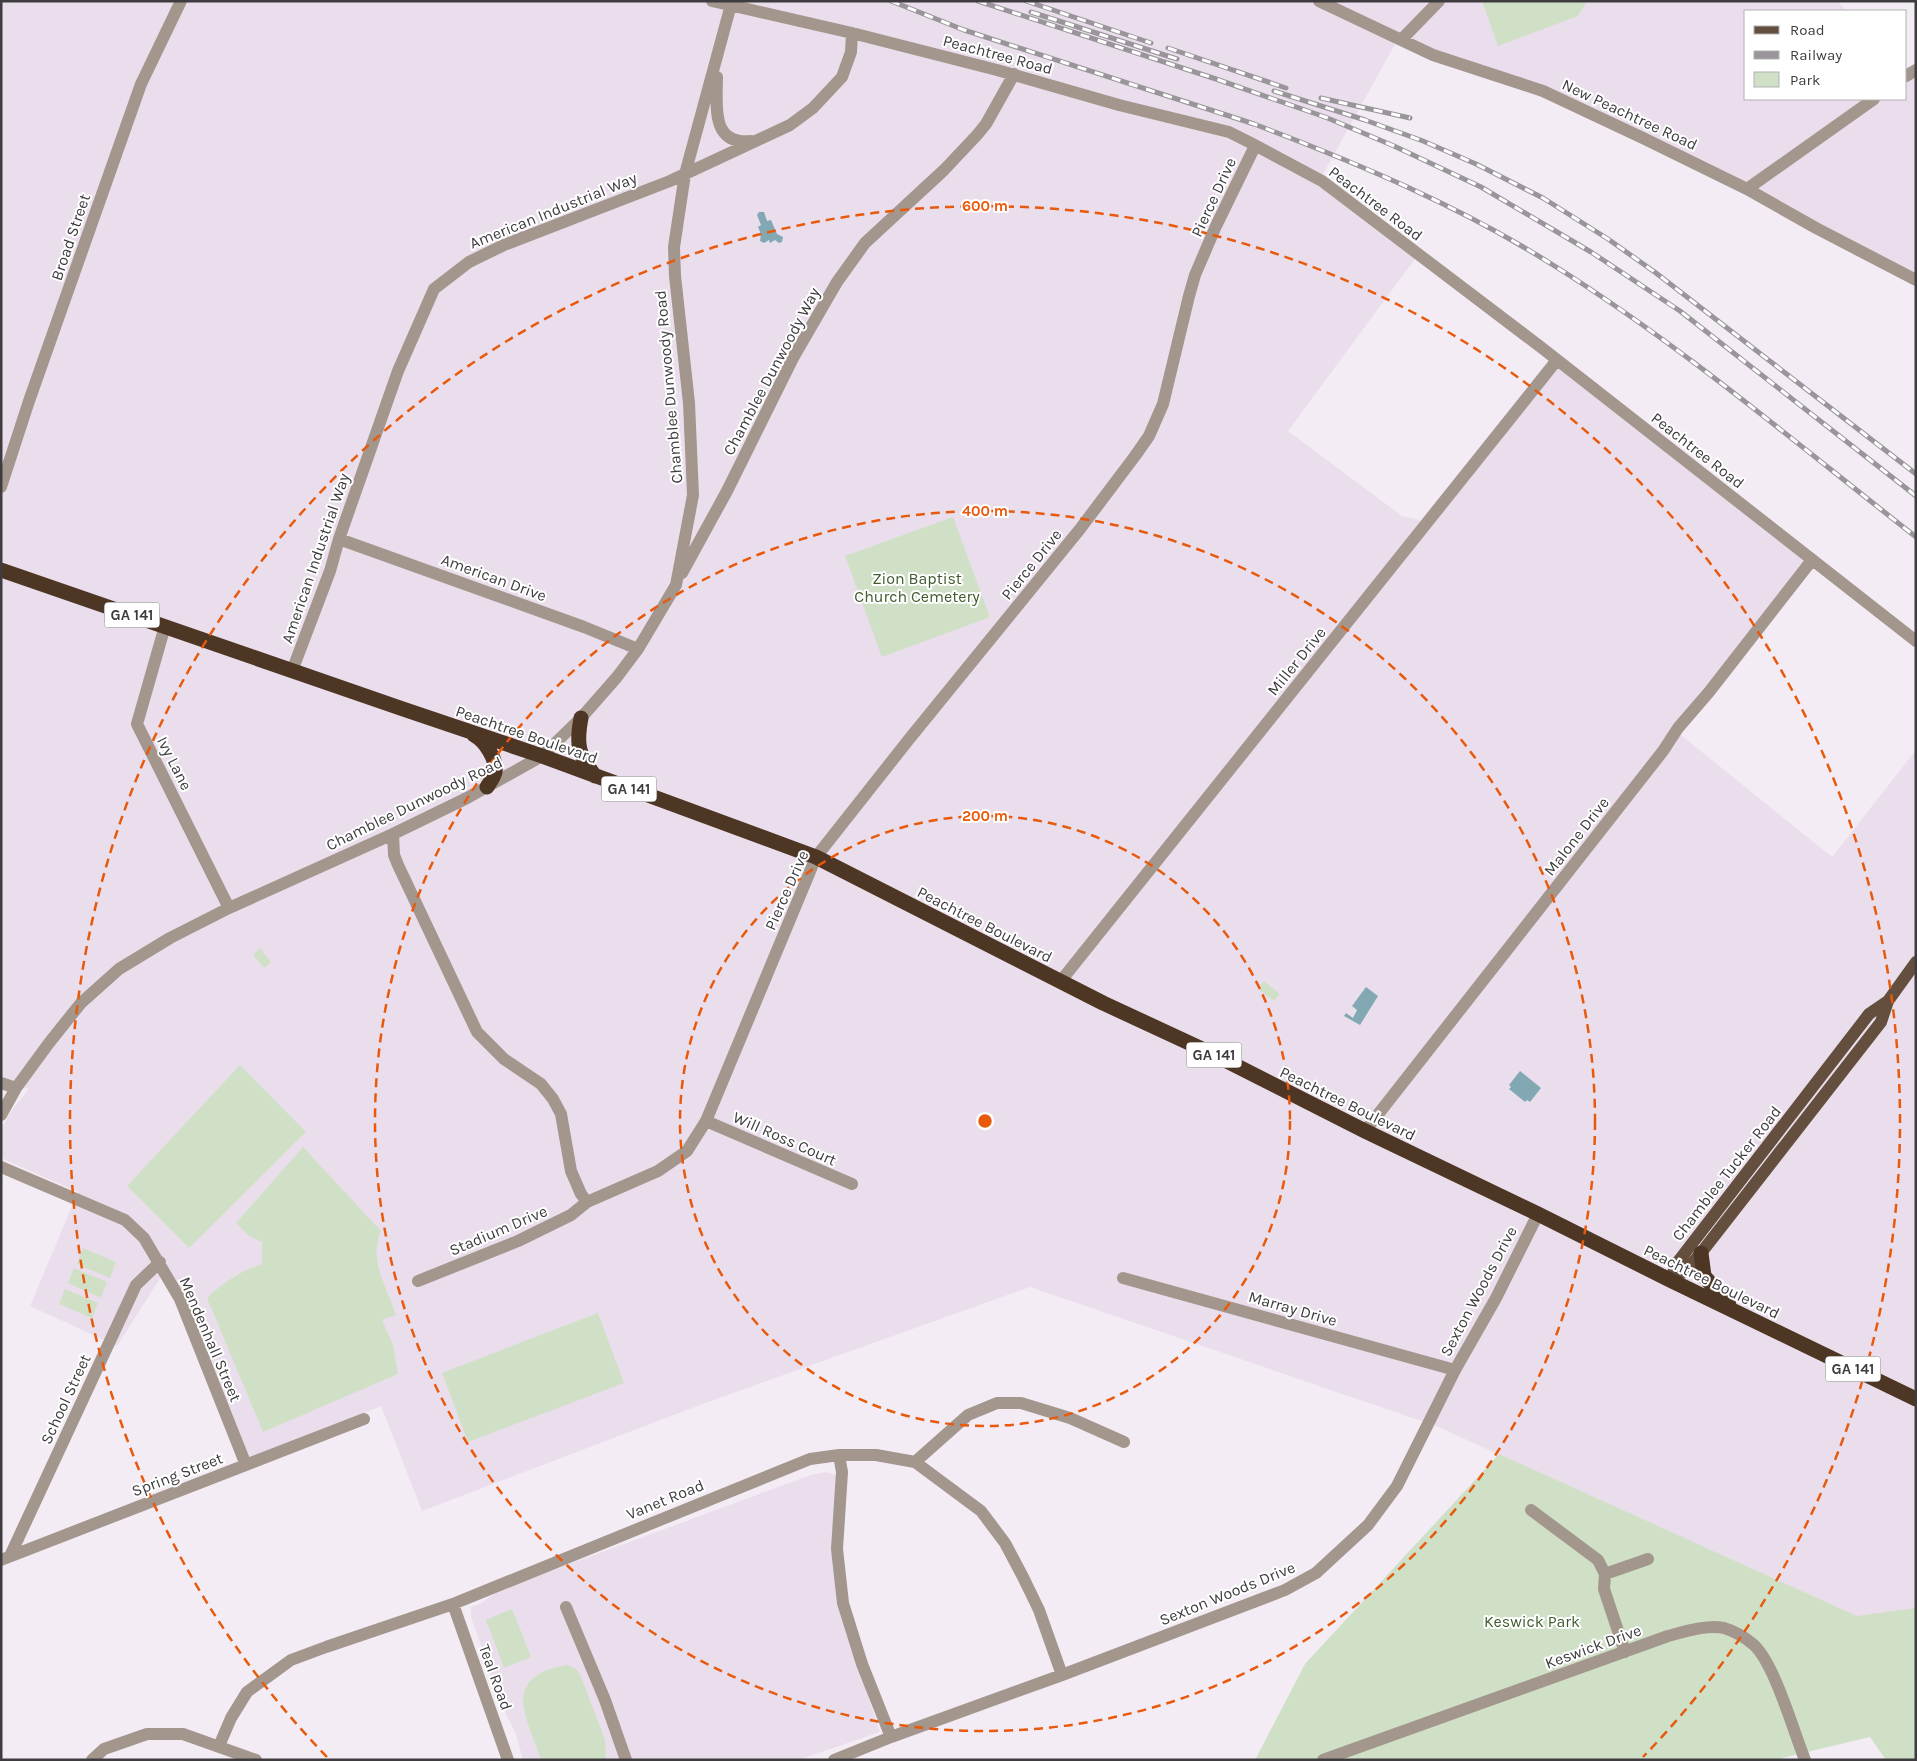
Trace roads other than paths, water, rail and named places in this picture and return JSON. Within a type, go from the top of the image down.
[{"type":"highway","name":"Peachtree Boulevard","points":[[1,570],[542,756],[816,857],[1060,982],[1200,1048],[1365,1132],[1538,1214],[1916,1399]]},
{"type":"highway","points":[[581,718],[577,737],[579,750],[595,776]]},
{"type":"highway","points":[[466,730],[481,738],[490,751],[495,765],[495,774],[487,787]]},
{"type":"highway","points":[[1701,1253],[1704,1276],[1735,1312]]},
{"type":"main road","name":"Chamblee Tucker Road","points":[[1670,1280],[1686,1270],[1701,1253],[1881,1022],[1888,1001],[1916,962]]},
{"type":"main road","name":"Chamblee Tucker Road","points":[[1670,1280],[1677,1263],[1869,1014],[1888,1001]]},
{"type":"street","name":"Broad Street","points":[[1,487],[29,401],[141,84],[181,1]]},
{"type":"street","name":"Peachtree Road","points":[[713,1],[852,33],[1014,74],[1118,105],[1229,132],[1322,182],[1557,360],[1916,641]]},
{"type":"street","name":"Chamblee Dunwoody Road","points":[[1,1115],[16,1088],[81,1003],[119,969],[170,938],[228,908],[393,834],[487,787],[542,756],[581,718],[617,677],[638,649],[676,585],[693,495],[689,403],[675,276],[674,246],[685,174],[732,1]]},
{"type":"street","name":"New Peachtree Road","points":[[1319,1],[1433,55],[1543,91],[1748,189],[1816,228],[1916,280]]},
{"type":"street","points":[[1402,39],[1439,1]]},
{"type":"street","points":[[1416,25],[1419,37],[1433,55]]},
{"type":"street","name":"American Industrial Way","points":[[292,671],[330,571],[339,539],[398,372],[434,289],[468,262],[504,245],[685,174],[758,141],[796,121],[813,108],[842,77],[851,52],[852,33]]},
{"type":"street","points":[[717,57],[717,117],[721,129],[735,141],[758,141]]},
{"type":"street","name":"Chamblee Dunwoody Way","points":[[676,585],[735,474],[793,358],[837,282],[865,243],[944,170],[977,135],[999,103],[1014,74]]},
{"type":"street","points":[[1748,189],[1873,100]]},
{"type":"street","name":"Pierce Drive","points":[[587,1202],[641,1180],[672,1162],[687,1150],[706,1121],[816,857],[1080,529],[1149,436],[1163,404],[1189,296],[1196,275],[1216,226],[1255,146]]},
{"type":"street","name":"Miller Drive","points":[[1060,982],[1557,360]]},
{"type":"street","name":"American Drive","points":[[339,539],[584,627],[638,649]]},
{"type":"street","name":"Malone Drive","points":[[1365,1132],[1663,751],[1678,728],[1709,692],[1812,560]]},
{"type":"street","name":"Ivy Lane","points":[[164,626],[137,724],[228,908]]},
{"type":"street","points":[[393,834],[394,855],[477,1032],[504,1059],[541,1084],[553,1099],[561,1114],[571,1171],[580,1194],[587,1202]]},
{"type":"street","points":[[378,841],[394,855]]},
{"type":"street","points":[[1,1083],[16,1088]]},
{"type":"street","name":"Will Ross Court","points":[[706,1121],[852,1184]]},
{"type":"street","name":"Mendenhall Street","points":[[1,1167],[125,1220],[144,1238],[160,1262],[180,1299],[246,1465]]},
{"type":"street","name":"Stadium Drive","points":[[418,1281],[534,1234],[571,1215],[587,1202]]},
{"type":"street","name":"Sexton Woods Drive","points":[[834,1760],[1285,1590],[1316,1573],[1368,1525],[1397,1486],[1455,1370],[1496,1298],[1538,1214]]},
{"type":"street","name":"School Street","points":[[6,1558],[136,1285],[160,1262]]},
{"type":"street","name":"Marray Drive","points":[[1123,1278],[1455,1370]]},
{"type":"street","points":[[915,1462],[968,1415],[997,1403],[1021,1402],[1070,1418],[1124,1442]]},
{"type":"street","name":"Spring Street","points":[[6,1558],[364,1419]]},
{"type":"street","points":[[838,1455],[842,1472],[837,1549],[843,1603],[862,1664],[891,1737]]},
{"type":"street","name":"Vanet Road","points":[[219,1746],[231,1718],[247,1692],[291,1660],[453,1604],[810,1459],[838,1455],[876,1456],[915,1462],[981,1511],[1005,1543],[1039,1610],[1062,1675]]},
{"type":"street","points":[[1531,1510],[1598,1560],[1605,1574],[1604,1589],[1625,1652]]},
{"type":"street","points":[[1605,1574],[1648,1559]]},
{"type":"street","name":"Teal Road","points":[[453,1604],[508,1760]]},
{"type":"street","points":[[566,1607],[605,1700],[626,1760]]},
{"type":"street","name":"Keswick Drive","points":[[1323,1760],[1692,1629],[1722,1627],[1737,1633],[1754,1645],[1765,1660],[1805,1760]]},
{"type":"street","points":[[92,1760],[104,1749],[147,1734],[183,1734],[256,1760]]},
{"type":"water","points":[[759,212],[764,212],[767,221],[771,220],[777,234],[783,237],[782,242],[779,243],[775,240],[770,243],[769,240],[764,243],[760,241],[761,234],[758,227],[761,225],[757,215]]},
{"type":"water","points":[[1366,987],[1378,996],[1360,1025],[1344,1016],[1346,1013],[1353,1018],[1357,1010],[1352,1006]]},
{"type":"water","points":[[1520,1071],[1541,1088],[1530,1102],[1527,1100],[1525,1102],[1509,1089],[1511,1087],[1509,1085]]},
{"type":"railway","points":[[891,1],[964,30],[1254,124],[1369,170],[1482,224],[1553,265],[1647,328],[1738,396],[1916,537]]},
{"type":"railway","points":[[978,1],[1325,117],[1394,146],[1481,187],[1591,252],[1680,311],[1916,496]]},
{"type":"railway","points":[[1026,1],[1151,43]]},
{"type":"railway","points":[[1031,12],[1177,59]]},
{"type":"railway","points":[[1168,48],[1286,88]]},
{"type":"railway","points":[[1274,91],[1423,141],[1476,164],[1543,198],[1608,239],[1656,273],[1916,474]]},
{"type":"railway","points":[[1321,98],[1410,118]]},
{"type":"park label","name":"Zion Baptist Church Cemetery","points":[[917,587]]},
{"type":"park label","name":"Keswick Park","points":[[1532,1621]]}]
